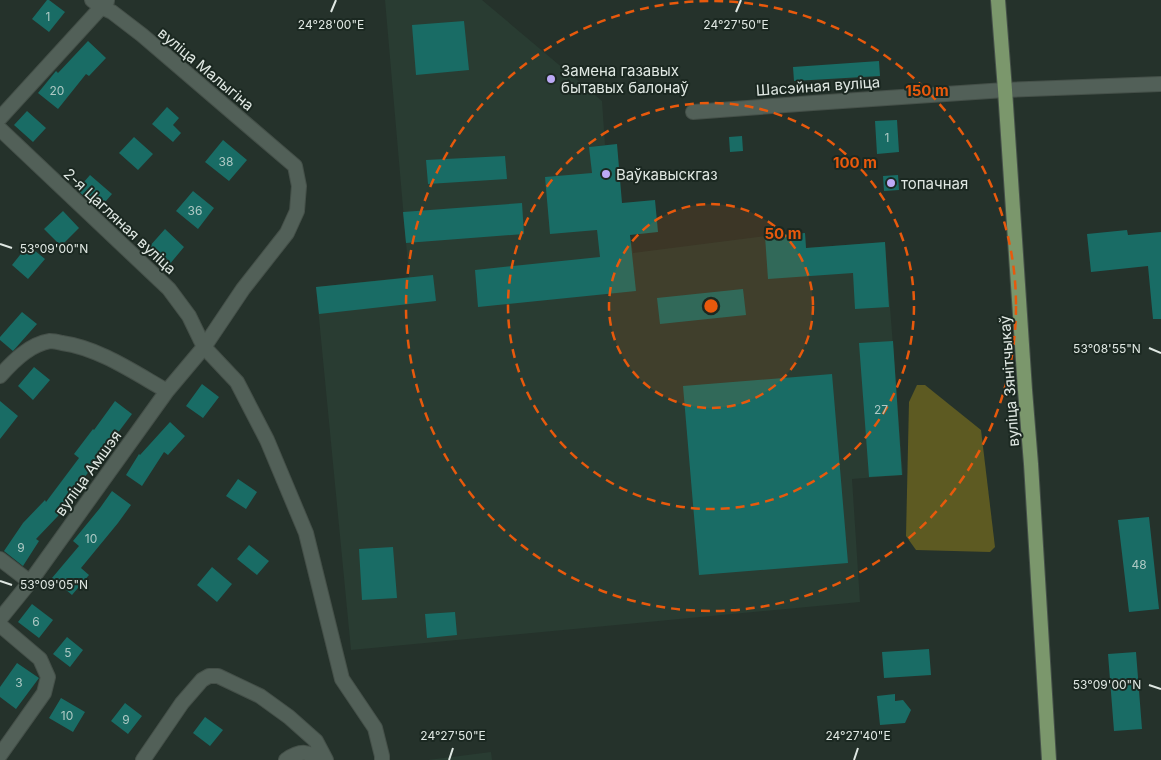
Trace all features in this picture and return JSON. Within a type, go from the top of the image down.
[{"type":"main road","name":"вуліца Зянітчыкаў","points":[[998,0],[1031,464],[1049,760]]},
{"type":"street","points":[[0,118],[100,2]]},
{"type":"street","name":"вуліца Малыгіна","points":[[100,2],[142,35],[295,166]]},
{"type":"street","name":"Шасэйная вуліца","points":[[693,112],[813,102],[1005,90],[1161,84]]},
{"type":"street","name":"2-я Цагляная вуліца","points":[[0,129],[169,289],[190,316],[204,347],[237,382],[271,449],[306,533],[342,679],[375,728],[382,760]]},
{"type":"street","name":"вуліца Амшэя","points":[[0,619],[30,582],[167,391],[204,347],[243,289],[287,233],[297,211],[300,186],[295,166]]},
{"type":"street","points":[[0,376],[8,366],[31,347],[51,341],[75,345],[113,360],[167,391]]},
{"type":"street","points":[[0,559],[30,582]]},
{"type":"street","points":[[0,625],[40,659],[48,678],[44,693],[0,755]]},
{"type":"street","points":[[144,760],[182,703],[202,680],[209,676],[218,676],[260,696],[289,717],[316,741],[325,760]]},
{"type":"street","points":[[286,760],[296,754],[310,752],[325,760]]},
{"type":"shaded area","points":[[385,0],[482,0],[602,101],[605,145],[590,147],[598,238],[630,235],[633,253],[765,236],[805,233],[806,248],[885,242],[903,475],[852,479],[860,602],[351,650],[316,287],[409,277]]},
{"type":"shaded area","points":[[917,385],[925,385],[981,430],[995,547],[990,552],[916,550],[906,536],[909,402]]},
{"type":"shaded area","points":[[491,752],[492,760],[428,760]]},
{"type":"building","points":[[47,0],[65,12],[49,32],[32,19]]},
{"type":"building","points":[[464,21],[469,70],[416,75],[412,25]]},
{"type":"building","points":[[88,41],[106,58],[89,76],[86,74],[58,109],[38,93],[56,71],[58,73]]},
{"type":"building","points":[[879,61],[880,76],[794,81],[793,67]]},
{"type":"building","points":[[167,107],[179,118],[173,125],[181,133],[173,142],[152,124]]},
{"type":"building","points":[[27,111],[46,128],[33,142],[14,125]]},
{"type":"building","points":[[897,120],[899,152],[877,154],[875,121]]},
{"type":"building","points":[[742,136],[743,151],[730,152],[729,137]]},
{"type":"building","points":[[134,137],[153,154],[138,170],[119,153]]},
{"type":"building","points":[[223,140],[247,160],[229,181],[205,162]]},
{"type":"building","points":[[617,144],[622,203],[655,200],[658,232],[630,235],[636,291],[478,307],[475,270],[600,257],[597,230],[550,234],[545,177],[592,173],[589,147]]},
{"type":"building","points":[[505,156],[507,179],[428,184],[426,160]]},
{"type":"building","points":[[90,175],[112,194],[99,209],[77,190]]},
{"type":"building","name":"топачная","points":[[898,175],[899,190],[884,191],[883,176]]},
{"type":"building","points":[[193,191],[214,208],[198,229],[176,211]]},
{"type":"building","points":[[522,203],[524,234],[406,243],[403,212]]},
{"type":"building","points":[[63,211],[79,228],[61,246],[44,229]]},
{"type":"building","points":[[165,229],[184,247],[169,265],[149,247]]},
{"type":"building","points":[[1127,230],[1128,235],[1161,232],[1161,319],[1153,319],[1148,266],[1091,272],[1087,234]]},
{"type":"building","points":[[805,233],[806,248],[885,242],[889,307],[855,309],[853,273],[768,279],[765,236]]},
{"type":"building","points":[[28,245],[45,259],[28,279],[12,265]]},
{"type":"building","points":[[433,275],[436,301],[319,314],[316,287]]},
{"type":"building","points":[[743,289],[746,315],[660,324],[657,298]]},
{"type":"building","points":[[22,312],[37,324],[13,351],[0,340],[0,337]]},
{"type":"building","points":[[893,341],[902,475],[869,477],[859,343]]},
{"type":"building","points":[[34,367],[50,380],[33,400],[18,386]]},
{"type":"building","points":[[832,374],[848,563],[699,575],[683,386]]},
{"type":"building","points":[[202,384],[219,397],[203,418],[186,406]]},
{"type":"building","points":[[0,401],[18,416],[0,439]]},
{"type":"building","points":[[115,401],[132,414],[58,516],[36,539],[39,541],[23,566],[4,551],[23,523],[45,500],[46,502],[79,458],[74,454]]},
{"type":"building","points":[[170,422],[185,436],[168,455],[164,452],[142,486],[126,475],[139,454]]},
{"type":"building","points":[[238,479],[257,492],[246,509],[226,496]]},
{"type":"building","points":[[112,491],[131,505],[81,568],[89,575],[72,595],[52,578],[79,546],[73,541]]},
{"type":"building","points":[[1149,517],[1159,609],[1129,612],[1118,520]]},
{"type":"building","points":[[249,545],[269,561],[257,575],[237,559]]},
{"type":"building","points":[[393,547],[397,598],[362,600],[359,549]]},
{"type":"building","points":[[212,567],[232,584],[217,602],[197,585]]},
{"type":"building","points":[[32,604],[53,620],[39,638],[18,622]]},
{"type":"building","points":[[455,612],[457,635],[427,638],[425,614]]},
{"type":"building","points":[[67,637],[83,650],[70,667],[53,654]]},
{"type":"building","points":[[929,649],[931,675],[884,678],[882,652]]},
{"type":"building","points":[[1136,652],[1142,729],[1114,731],[1108,654]]},
{"type":"building","points":[[17,663],[39,678],[16,709],[0,697],[0,687]]},
{"type":"building","points":[[895,694],[895,701],[903,700],[911,710],[905,723],[880,725],[877,696]]},
{"type":"building","points":[[61,698],[85,712],[73,732],[49,718]]},
{"type":"building","points":[[125,703],[142,716],[128,734],[111,721]]},
{"type":"building","points":[[205,717],[223,730],[210,746],[193,733]]},
{"type":"place","name":"Замена газавых бытавых балонаў","points":[[551,79]]},
{"type":"place","name":"Ваўкавыскгаз","points":[[606,174]]},
{"type":"place","name":"топачная","points":[[891,183]]}]
